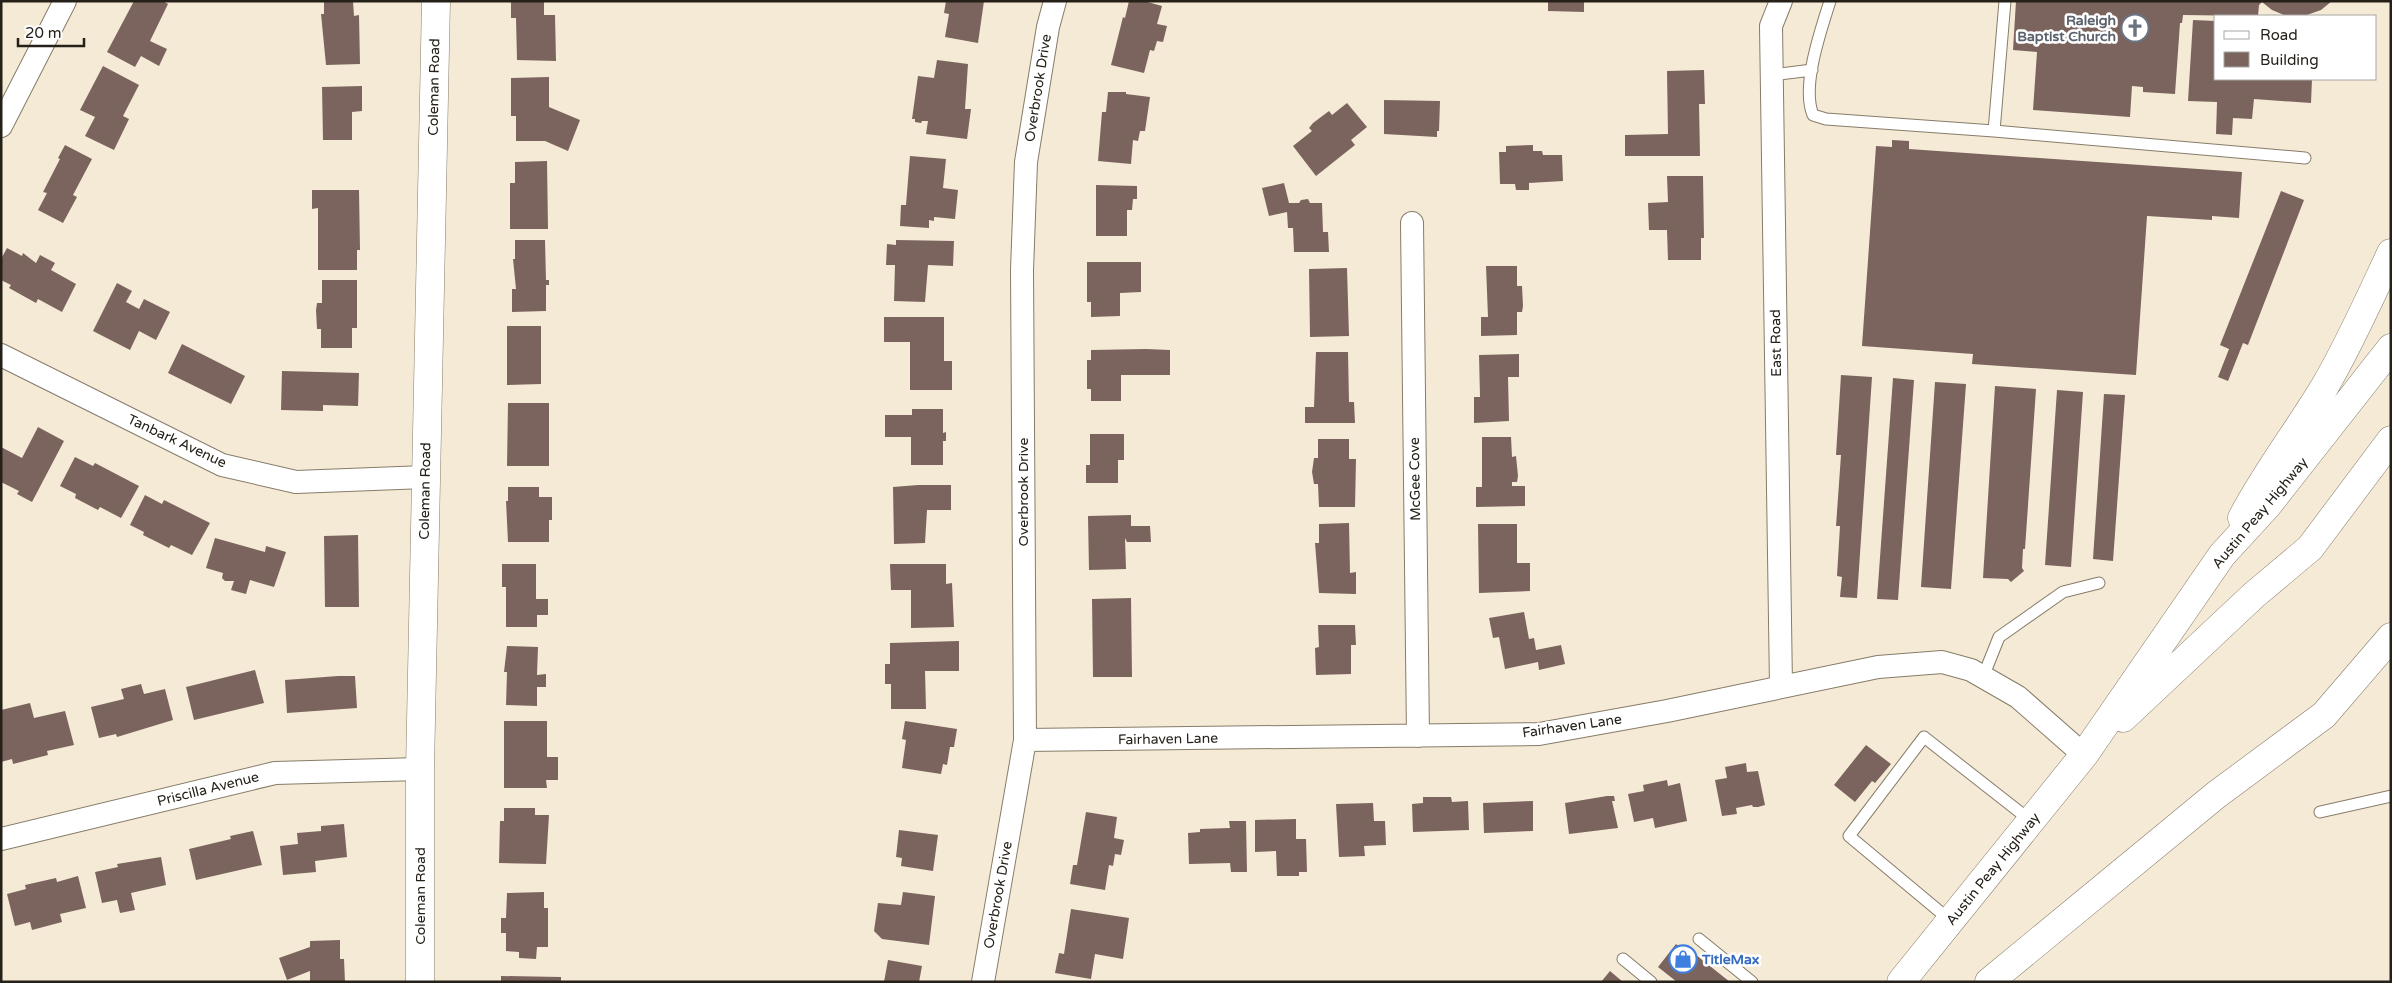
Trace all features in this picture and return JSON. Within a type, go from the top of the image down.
[{"type":"main road","name":"Coleman Road","points":[[420,982],[420,769],[436,1]]},
{"type":"main road","points":[[2222,555],[2262,481],[2328,380],[2354,333],[2391,253]]},
{"type":"main road","name":"Austin Peay Highway","points":[[1901,982],[2084,755],[2222,555],[2273,499],[2391,348]]},
{"type":"main road","name":"Austin Peay Highway","points":[[2084,755],[2254,595],[2310,548],[2391,440]]},
{"type":"main road","points":[[1989,982],[2216,795],[2324,715],[2391,637]]},
{"type":"street","points":[[1,126],[65,1]]},
{"type":"street","name":"Overbrook Drive","points":[[983,982],[1025,740],[1022,270],[1026,162],[1048,27],[1055,1]]},
{"type":"street","name":"East Road","points":[[1781,1],[1771,26],[1781,686]]},
{"type":"street","name":"McGee Cove","points":[[1412,223],[1418,736]]},
{"type":"street","name":"Tanbark Avenue","points":[[1,355],[222,465],[296,482],[425,477]]},
{"type":"street","name":"Fairhaven Lane","points":[[1025,740],[1539,734],[1667,712],[1878,666],[1942,662],[1971,670],[2018,697],[2084,755]]},
{"type":"street","name":"Priscilla Avenue","points":[[1,839],[275,773],[420,769]]},
{"type":"lane","points":[[1830,1],[1814,50],[1809,105],[1814,115],[1826,119],[1994,131],[2305,158]]},
{"type":"lane","points":[[1994,131],[2005,1]]},
{"type":"lane","points":[[1772,75],[1812,70]]},
{"type":"lane","points":[[1983,677],[1999,638],[2064,592],[2099,583]]},
{"type":"lane","points":[[1951,921],[1849,836],[1924,737],[2031,821]]},
{"type":"lane","points":[[2320,812],[2391,796]]},
{"type":"lane","points":[[1699,939],[1752,982]]},
{"type":"lane","points":[[1623,959],[1651,982]]},
{"type":"building","points":[[134,1],[163,1],[168,4],[150,41],[167,49],[159,66],[141,56],[135,67],[107,52]]},
{"type":"building","points":[[324,1],[353,1],[354,16],[359,15],[360,64],[326,65],[321,14],[324,14]]},
{"type":"building","points":[[511,1],[544,1],[544,15],[555,15],[556,61],[517,60],[516,18],[511,18]]},
{"type":"building","points":[[946,1],[984,1],[978,43],[945,37],[949,14],[944,13]]},
{"type":"building","points":[[1129,1],[1144,1],[1162,6],[1157,24],[1167,26],[1163,42],[1157,41],[1154,51],[1150,50],[1144,73],[1111,65]]},
{"type":"building","points":[[1548,1],[1584,1],[1584,12],[1548,11]]},
{"type":"building","points":[[2016,1],[2332,1],[2321,10],[2307,15],[2284,15],[2272,10],[2262,2],[2259,5],[2258,15],[2183,15],[2182,23],[2180,23],[2175,94],[2143,92],[2143,87],[2132,86],[2130,117],[2033,110],[2037,52],[2013,50]]},
{"type":"building","points":[[2193,20],[2214,21],[2214,80],[2312,80],[2311,103],[2254,99],[2252,119],[2233,118],[2232,135],[2216,134],[2217,102],[2188,101]]},
{"type":"building","points":[[937,60],[968,64],[965,109],[971,109],[967,139],[926,134],[928,121],[922,121],[921,123],[915,122],[915,119],[912,119],[918,76],[934,78]]},
{"type":"building","points":[[103,66],[139,85],[123,116],[129,119],[114,150],[85,136],[95,117],[80,110]]},
{"type":"building","points":[[1704,70],[1705,104],[1699,104],[1700,156],[1625,156],[1625,135],[1668,134],[1667,71]]},
{"type":"building","points":[[549,77],[549,107],[580,120],[568,151],[545,141],[516,141],[516,116],[511,116],[511,78]]},
{"type":"building","points":[[362,86],[362,111],[352,112],[352,140],[323,140],[322,87]]},
{"type":"building","points":[[1108,92],[1126,92],[1126,94],[1150,97],[1145,131],[1140,131],[1138,141],[1133,140],[1131,164],[1098,161],[1102,112],[1106,112]]},
{"type":"building","points":[[1384,100],[1440,101],[1437,137],[1384,134]]},
{"type":"building","points":[[1347,103],[1367,127],[1351,140],[1355,145],[1316,176],[1293,146],[1312,131],[1309,128],[1313,123],[1329,111],[1332,115]]},
{"type":"building","points":[[1892,140],[1909,141],[1909,149],[2242,172],[2239,218],[2212,216],[2212,220],[2147,216],[2136,375],[1972,364],[1973,354],[1862,346],[1876,146],[1892,147]]},
{"type":"building","points":[[65,145],[92,159],[73,195],[77,197],[63,223],[38,210],[47,193],[43,192]]},
{"type":"building","points":[[1533,145],[1533,151],[1542,151],[1543,155],[1562,155],[1563,181],[1529,183],[1529,190],[1516,190],[1515,184],[1500,184],[1499,152],[1506,152],[1506,146]]},
{"type":"building","points":[[910,156],[946,159],[943,188],[958,190],[955,219],[934,217],[934,221],[929,220],[929,228],[900,226],[901,205],[906,205]]},
{"type":"building","points":[[547,161],[548,229],[510,229],[510,183],[515,183],[515,162]]},
{"type":"building","points":[[1667,176],[1703,176],[1704,238],[1701,238],[1701,260],[1668,260],[1667,230],[1649,230],[1648,203],[1668,202]]},
{"type":"building","points":[[1284,183],[1289,203],[1299,203],[1301,200],[1308,199],[1310,203],[1322,203],[1323,232],[1328,232],[1329,252],[1294,252],[1293,228],[1288,228],[1287,212],[1269,216],[1262,188]]},
{"type":"building","points":[[1096,185],[1137,186],[1137,199],[1133,199],[1132,210],[1127,210],[1127,236],[1096,236]]},
{"type":"building","points":[[312,190],[359,190],[360,250],[357,250],[357,270],[318,270],[318,208],[312,209]]},
{"type":"building","points":[[2281,191],[2304,200],[2248,345],[2243,343],[2228,381],[2218,377],[2229,349],[2220,345]]},
{"type":"building","points":[[515,240],[545,240],[546,280],[549,280],[549,285],[546,285],[546,311],[512,312],[512,289],[516,289],[513,259],[515,259]]},
{"type":"building","points":[[896,240],[954,241],[953,266],[928,265],[925,302],[894,301],[895,265],[886,265],[887,244],[896,245]]},
{"type":"building","points":[[7,248],[22,256],[23,253],[36,263],[40,255],[55,263],[51,270],[76,284],[62,312],[38,299],[36,303],[9,288],[11,285],[1,280],[1,259]]},
{"type":"building","points":[[1087,262],[1141,262],[1141,292],[1120,293],[1120,316],[1091,317],[1091,302],[1087,302]]},
{"type":"building","points":[[1486,266],[1517,266],[1517,286],[1522,286],[1523,306],[1522,312],[1517,312],[1517,335],[1481,336],[1481,317],[1488,317]]},
{"type":"building","points":[[1347,268],[1349,336],[1310,337],[1309,269]]},
{"type":"building","points":[[322,280],[357,280],[357,328],[352,328],[352,348],[321,348],[321,329],[317,329],[316,310],[317,303],[322,303]]},
{"type":"building","points":[[117,283],[132,291],[126,302],[139,309],[144,299],[170,312],[156,340],[139,331],[130,350],[93,331]]},
{"type":"building","points":[[884,317],[944,317],[944,361],[952,361],[952,390],[910,390],[910,342],[884,342]]},
{"type":"building","points":[[507,326],[541,326],[541,384],[507,385]]},
{"type":"building","points":[[182,344],[245,376],[231,404],[168,373]]},
{"type":"building","points":[[1091,350],[1170,350],[1170,375],[1121,375],[1121,401],[1091,401],[1091,389],[1087,389],[1087,360],[1091,360]]},
{"type":"building","points":[[1316,352],[1348,352],[1349,402],[1354,402],[1355,423],[1305,423],[1305,407],[1314,407]]},
{"type":"building","points":[[1519,354],[1519,377],[1508,377],[1509,421],[1474,423],[1474,397],[1480,397],[1479,355]]},
{"type":"building","points":[[282,371],[359,373],[358,406],[323,405],[323,411],[281,410]]},
{"type":"building","points":[[1841,375],[1872,377],[1857,598],[1840,597],[1842,577],[1837,576],[1840,526],[1836,526],[1841,455],[1836,455]]},
{"type":"building","points":[[1893,378],[1914,380],[1898,600],[1877,599]]},
{"type":"building","points":[[1935,382],[1966,384],[1951,589],[1921,587]]},
{"type":"building","points":[[1995,386],[2036,389],[2025,549],[2023,549],[2022,568],[2024,571],[2011,582],[2008,579],[1983,578]]},
{"type":"building","points":[[2057,390],[2083,392],[2071,567],[2045,565]]},
{"type":"building","points":[[2104,394],[2125,395],[2113,561],[2093,559]]},
{"type":"building","points":[[508,403],[549,403],[549,466],[507,466]]},
{"type":"building","points":[[912,409],[943,409],[943,433],[946,432],[946,441],[943,441],[943,465],[911,465],[911,437],[885,437],[885,415],[912,415]]},
{"type":"building","points":[[38,427],[64,441],[32,502],[17,494],[19,491],[1,482],[1,447],[22,458]]},
{"type":"building","points":[[1090,434],[1124,434],[1124,460],[1118,460],[1118,483],[1086,483],[1086,465],[1090,465]]},
{"type":"building","points":[[1482,437],[1511,437],[1512,457],[1516,456],[1518,476],[1517,482],[1512,482],[1512,486],[1525,486],[1525,506],[1476,507],[1476,487],[1482,487]]},
{"type":"building","points":[[1318,439],[1349,439],[1349,459],[1356,459],[1355,507],[1319,507],[1318,484],[1314,484],[1312,472],[1314,458],[1318,458]]},
{"type":"building","points":[[75,457],[93,466],[95,463],[139,486],[121,518],[100,507],[98,510],[75,498],[76,494],[60,486]]},
{"type":"building","points":[[951,485],[951,510],[927,510],[925,543],[894,544],[893,487]]},
{"type":"building","points":[[508,487],[539,487],[539,497],[552,497],[552,520],[549,520],[549,542],[508,542],[506,501],[508,501]]},
{"type":"building","points":[[145,495],[162,504],[164,500],[210,523],[192,555],[171,545],[169,548],[143,535],[144,532],[130,525]]},
{"type":"building","points":[[1131,515],[1131,526],[1150,526],[1151,542],[1127,542],[1125,538],[1126,569],[1089,570],[1088,516]]},
{"type":"building","points":[[1349,523],[1350,573],[1356,572],[1356,594],[1319,593],[1315,543],[1319,543],[1319,524]]},
{"type":"building","points":[[1478,524],[1517,524],[1517,563],[1530,563],[1530,591],[1479,593]]},
{"type":"building","points":[[358,535],[359,607],[325,607],[324,536]]},
{"type":"building","points":[[215,538],[265,552],[266,546],[286,552],[274,587],[250,580],[246,594],[231,590],[234,581],[225,581],[222,578],[223,573],[206,568]]},
{"type":"building","points":[[502,564],[536,564],[536,599],[548,599],[548,615],[537,615],[537,627],[506,627],[506,587],[502,587]]},
{"type":"building","points":[[890,564],[946,564],[946,584],[952,583],[954,627],[911,628],[911,590],[891,590]]},
{"type":"building","points":[[1131,598],[1132,677],[1093,677],[1092,599]]},
{"type":"building","points":[[1524,612],[1529,639],[1534,638],[1536,650],[1561,645],[1565,664],[1539,670],[1538,662],[1505,669],[1499,637],[1493,638],[1489,618]]},
{"type":"building","points":[[1318,625],[1355,625],[1356,645],[1351,645],[1351,674],[1316,675],[1315,648],[1319,647]]},
{"type":"building","points":[[959,641],[959,671],[925,671],[926,709],[891,709],[891,684],[885,684],[885,664],[890,664],[890,643]]},
{"type":"building","points":[[507,646],[538,647],[537,675],[546,674],[546,687],[537,687],[537,706],[506,705],[507,672],[504,672]]},
{"type":"building","points":[[255,670],[264,703],[194,720],[186,687]]},
{"type":"building","points":[[355,676],[357,708],[287,713],[285,680]]},
{"type":"building","points":[[141,684],[144,694],[165,689],[173,720],[117,737],[116,734],[99,738],[91,707],[124,699],[121,689]]},
{"type":"building","points":[[30,703],[34,718],[65,711],[74,745],[47,751],[48,755],[13,764],[12,759],[1,762],[1,710]]},
{"type":"building","points":[[504,721],[547,721],[547,757],[558,757],[558,780],[546,780],[547,788],[504,788]]},
{"type":"building","points":[[905,721],[957,729],[954,747],[950,747],[947,765],[943,764],[941,774],[902,768],[906,740],[902,739]]},
{"type":"building","points":[[1866,745],[1891,764],[1875,783],[1872,781],[1855,802],[1834,785]]},
{"type":"building","points":[[1746,763],[1747,772],[1758,771],[1765,805],[1736,808],[1737,814],[1722,816],[1715,780],[1727,778],[1725,767]]},
{"type":"building","points":[[1667,780],[1668,786],[1680,783],[1687,821],[1655,828],[1653,818],[1634,822],[1628,794],[1644,791],[1643,785]]},
{"type":"building","points":[[1614,796],[1615,801],[1612,801],[1618,828],[1569,834],[1565,803]]},
{"type":"building","points":[[1423,797],[1451,797],[1452,802],[1468,801],[1469,830],[1413,832],[1412,804],[1423,803]]},
{"type":"building","points":[[1533,801],[1533,831],[1484,833],[1483,803]]},
{"type":"building","points":[[1373,803],[1374,821],[1385,821],[1386,845],[1364,846],[1365,856],[1339,857],[1336,804]]},
{"type":"building","points":[[504,808],[535,808],[535,815],[549,815],[546,864],[499,863],[500,821],[504,821]]},
{"type":"building","points":[[1086,812],[1117,817],[1114,838],[1124,840],[1121,855],[1115,854],[1113,866],[1109,865],[1105,890],[1070,884],[1073,865],[1077,865]]},
{"type":"building","points":[[1296,819],[1296,839],[1306,839],[1307,872],[1299,872],[1299,876],[1277,876],[1276,851],[1255,852],[1255,820]]},
{"type":"building","points":[[1229,821],[1246,821],[1247,872],[1231,872],[1230,863],[1189,864],[1188,833],[1200,832],[1200,829],[1230,828]]},
{"type":"building","points":[[344,824],[347,857],[315,861],[316,872],[283,875],[280,846],[298,844],[297,833],[321,831],[321,826]]},
{"type":"building","points":[[899,830],[938,835],[933,871],[901,866],[902,858],[896,857]]},
{"type":"building","points":[[253,831],[262,865],[196,880],[189,849],[231,839],[230,836]]},
{"type":"building","points":[[161,857],[166,885],[131,893],[135,910],[120,913],[117,900],[102,903],[95,872],[118,867],[117,864]]},
{"type":"building","points":[[78,876],[86,908],[60,914],[62,922],[32,930],[30,922],[15,926],[7,894],[26,889],[25,885],[56,878],[57,882]]},
{"type":"building","points":[[544,892],[544,908],[548,908],[548,947],[537,947],[536,959],[519,958],[519,952],[506,951],[506,933],[501,933],[501,918],[506,918],[507,893]]},
{"type":"building","points":[[903,892],[935,896],[929,945],[882,939],[874,931],[878,903],[901,905]]},
{"type":"building","points":[[1071,909],[1129,918],[1123,959],[1095,954],[1091,979],[1055,973],[1059,953],[1064,954]]},
{"type":"building","points":[[340,940],[340,959],[344,959],[345,982],[310,982],[310,971],[287,980],[279,958],[310,947],[310,941]]},
{"type":"building","name":"TitleMax","points":[[1676,944],[1683,950],[1686,947],[1730,982],[1677,982],[1658,967]]},
{"type":"building","points":[[888,960],[922,966],[919,982],[884,982]]},
{"type":"building","points":[[1610,971],[1623,982],[1601,982]]},
{"type":"building","points":[[501,976],[561,977],[561,982],[501,982]]},
{"type":"place","name":"Raleigh Baptist Church","points":[[2135,28]]},
{"type":"place","name":"TitleMax","points":[[1683,959]]}]
